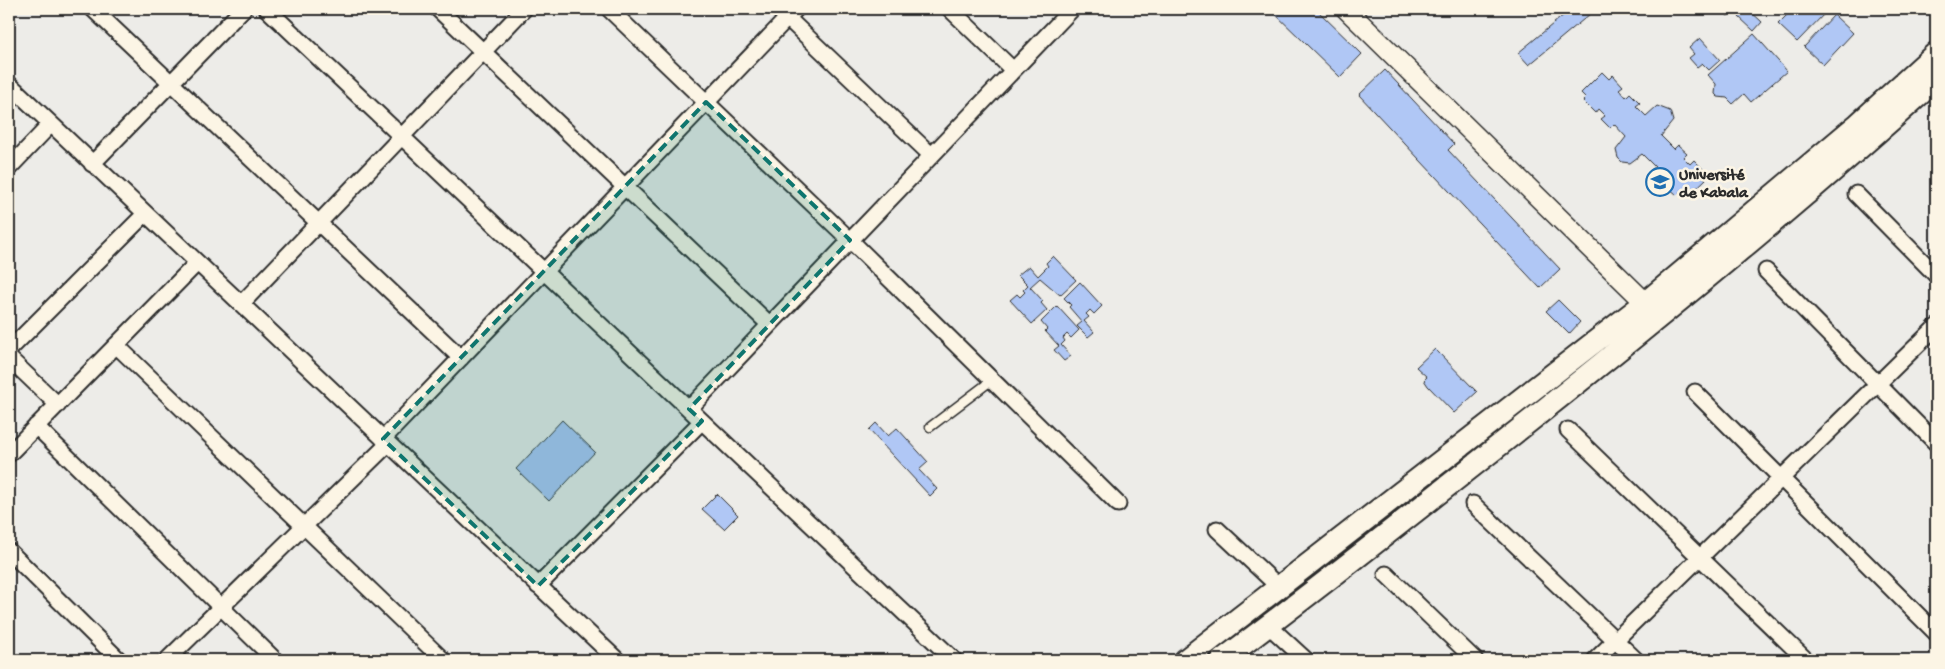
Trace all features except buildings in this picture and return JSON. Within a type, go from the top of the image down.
[{"type":"main road","points":[[1185,660],[1646,302],[1858,124],[1936,53]]},
{"type":"main road","points":[[1222,660],[1269,626],[1660,318],[1865,144],[1936,80]]},
{"type":"street","points":[[93,9],[461,358]]},
{"type":"street","points":[[92,164],[243,9]]},
{"type":"street","points":[[267,9],[954,660]]},
{"type":"street","points":[[438,9],[769,324]]},
{"type":"street","points":[[241,304],[524,9]]},
{"type":"street","points":[[609,9],[850,240],[1118,504]]},
{"type":"street","points":[[950,9],[1013,70]]},
{"type":"street","points":[[689,409],[1072,9]]},
{"type":"street","points":[[1346,9],[1646,302],[1660,318]]},
{"type":"street","points":[[167,660],[304,527],[386,442],[461,358],[706,102],[787,12],[931,155]]},
{"type":"street","points":[[9,84],[617,660]]},
{"type":"street","points":[[9,168],[51,124]]},
{"type":"street","points":[[1856,194],[1936,275]]},
{"type":"street","points":[[9,350],[145,214]]},
{"type":"street","points":[[9,454],[197,263]]},
{"type":"street","points":[[1766,271],[1936,443]]},
{"type":"street","points":[[1595,660],[1936,327]]},
{"type":"street","points":[[116,345],[443,660]]},
{"type":"street","points":[[9,358],[58,405]]},
{"type":"street","points":[[1695,392],[1936,633]]},
{"type":"street","points":[[538,586],[702,421]]},
{"type":"street","points":[[36,426],[275,660]]},
{"type":"street","points":[[1568,430],[1806,660]]},
{"type":"street","points":[[1473,504],[1636,660]]},
{"type":"street","points":[[1217,529],[1279,588]]},
{"type":"street","points":[[9,551],[119,660]]},
{"type":"street","points":[[1386,574],[1475,660]]},
{"type":"street","points":[[1269,626],[1306,660]]},
{"type":"lane","points":[[930,427],[992,380]]},
{"type":"highlighted area","points":[[706,102],[850,240],[689,409],[702,421],[538,586],[383,439]]},
{"type":"place","name":"Université de Kabala","points":[[1660,182]]}]
